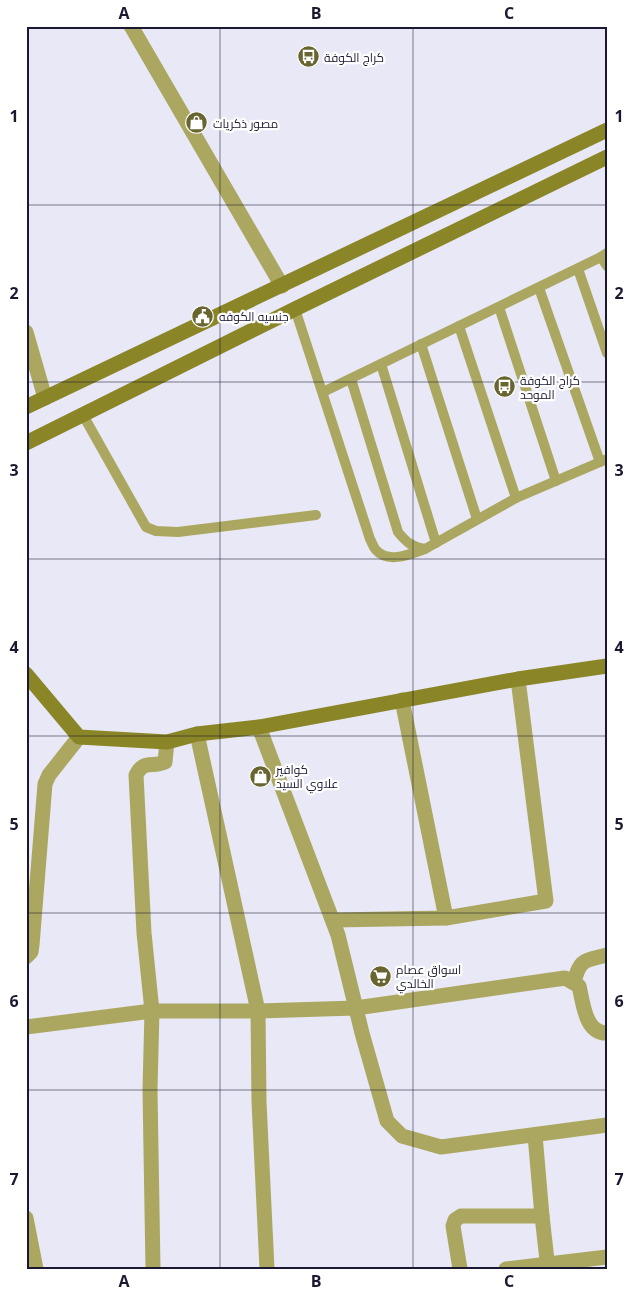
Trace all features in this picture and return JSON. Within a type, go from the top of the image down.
[{"type":"street","points":[[131,26],[282,286]]},
{"type":"street","points":[[26,407],[607,130]]},
{"type":"street","points":[[26,443],[294,309],[606,162]]},
{"type":"street","points":[[26,332],[45,398]]},
{"type":"street","points":[[26,674],[79,738],[167,742],[197,734],[259,727],[518,679],[607,666]]},
{"type":"street","points":[[333,920],[446,918],[546,901],[518,679]]},
{"type":"street","points":[[402,700],[446,918]]},
{"type":"street","points":[[259,727],[338,935],[387,1122],[402,1136],[441,1147],[607,1125]]},
{"type":"street","points":[[197,734],[258,1011],[259,1102],[267,1269]]},
{"type":"street","points":[[26,956],[30,952],[32,945],[45,784],[79,738]]},
{"type":"street","points":[[153,1269],[150,1090],[152,1011],[144,933],[136,776],[139,769],[146,764],[159,765],[165,762],[167,742]]},
{"type":"street","points":[[574,982],[578,967],[585,960],[607,955]]},
{"type":"street","points":[[26,1027],[152,1011],[258,1011],[356,1008],[565,978],[579,986],[589,1023],[596,1031],[607,1033]]},
{"type":"street","points":[[535,1135],[547,1266]]},
{"type":"street","points":[[460,1269],[453,1226],[455,1220],[461,1216],[542,1216]]},
{"type":"street","points":[[26,1218],[36,1269]]},
{"type":"street","points":[[506,1269],[547,1266],[607,1257]]},
{"type":"lane","points":[[323,392],[578,269],[605,259]]},
{"type":"lane","points":[[578,269],[607,353]]},
{"type":"lane","points":[[294,309],[370,539],[376,550],[387,557],[398,557],[425,549],[516,498],[603,460],[539,288]]},
{"type":"lane","points":[[499,307],[556,481]]},
{"type":"lane","points":[[459,326],[516,498]]},
{"type":"lane","points":[[421,344],[477,520]]},
{"type":"lane","points":[[381,364],[436,543]]},
{"type":"lane","points":[[351,379],[398,532],[404,541],[425,549]]},
{"type":"lane","points":[[83,414],[146,527],[156,531],[178,532],[316,515]]},
{"type":"place","name":"كراج الكوفة","points":[[308,57]]},
{"type":"place","name":"مصور ذكريات","points":[[197,123]]},
{"type":"place","name":"جنسيه الكوفه","points":[[203,316]]},
{"type":"place","name":"كراج الكوفة الموحد","points":[[504,387]]},
{"type":"place","name":"كوافير علاوي السيد","points":[[260,776]]},
{"type":"place","name":"اسواق عصام الخالدي","points":[[380,976]]}]
